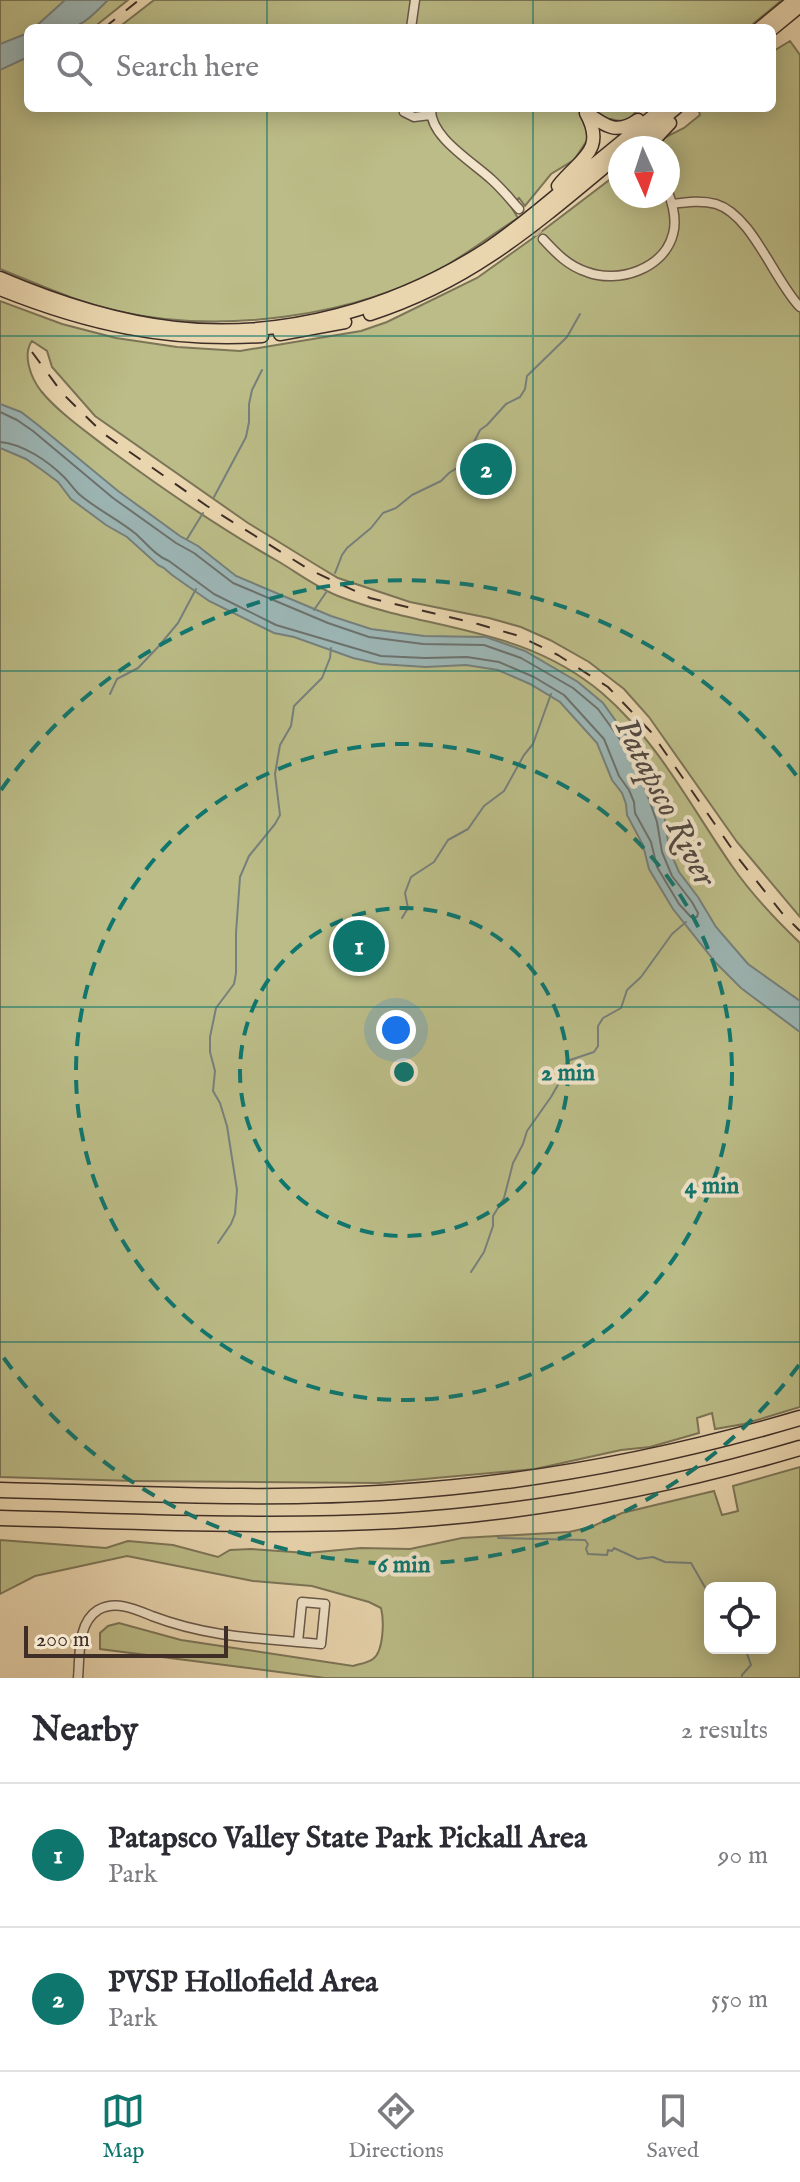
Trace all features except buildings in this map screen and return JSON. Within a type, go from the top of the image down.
[{"type":"highway","points":[[0,1490],[294,1496],[435,1489],[536,1478],[633,1461],[800,1418]]},
{"type":"highway","points":[[0,1518],[296,1524],[395,1521],[541,1505],[640,1488],[800,1448]]},
{"type":"main road","points":[[765,24],[794,0]]},
{"type":"main road","points":[[776,26],[800,6]]},
{"type":"main road","points":[[548,203],[561,183],[591,150],[594,134],[584,112]]},
{"type":"main road","points":[[586,112],[603,124],[618,129],[633,124],[648,112]]},
{"type":"main road","points":[[0,278],[101,314],[174,328],[290,324],[352,311],[424,284],[484,251],[548,203],[658,112]]},
{"type":"main road","points":[[642,136],[671,112]]},
{"type":"main road","points":[[657,136],[679,112]]},
{"type":"main road","points":[[0,289],[33,303],[100,323],[169,335],[233,338],[329,326],[386,309],[455,279],[512,243],[608,164]]},
{"type":"main road","points":[[573,193],[608,173]]},
{"type":"street","points":[[412,24],[415,0]]},
{"type":"street","points":[[409,112],[414,117],[431,112],[440,134],[492,180],[519,209]]},
{"type":"street","points":[[680,204],[705,202],[732,212],[744,224],[800,307]]},
{"type":"street","points":[[543,239],[566,261],[583,271],[600,276],[622,276],[647,266],[667,248],[674,227],[672,208]]},
{"type":"street","points":[[78,1678],[86,1623],[96,1611],[113,1606],[130,1607],[179,1626],[208,1633],[298,1642],[321,1644],[325,1604],[302,1602],[298,1642]]},
{"type":"green space","points":[[0,0],[128,0],[98,24],[24,24],[24,112],[636,112],[620,121],[611,119],[588,139],[574,160],[551,174],[525,206],[519,198],[510,205],[518,218],[447,265],[411,283],[330,309],[245,321],[161,318],[121,312],[75,299],[0,269]]},
{"type":"green space","points":[[154,0],[782,0],[753,24],[123,24]]},
{"type":"green space","points":[[790,41],[800,55],[800,917],[737,842],[649,717],[624,689],[589,662],[521,627],[410,602],[338,578],[248,523],[95,416],[52,367],[47,351],[32,341],[28,360],[41,391],[83,429],[193,509],[316,585],[373,608],[474,632],[540,654],[602,693],[656,753],[748,887],[800,943],[800,1407],[744,1424],[715,1429],[712,1413],[697,1418],[699,1433],[650,1447],[621,1450],[535,1469],[380,1483],[0,1477],[0,301],[62,324],[116,338],[177,347],[240,351],[361,331],[387,322],[477,278],[608,181],[608,208],[680,208],[680,136],[668,136],[684,128],[700,115],[699,112],[776,112],[776,50]]},
{"type":"green space","points":[[800,1467],[800,1678],[325,1678],[100,1649],[100,1633],[108,1626],[119,1623],[181,1640],[353,1666],[371,1660],[377,1655],[381,1643],[381,1608],[369,1602],[312,1586],[253,1581],[127,1556],[35,1576],[0,1594],[0,1540],[106,1548],[128,1541],[173,1545],[218,1557],[230,1550],[307,1553],[361,1548],[410,1549],[462,1538],[569,1532],[591,1527],[622,1513],[714,1491],[722,1515],[738,1511],[733,1486]]},
{"type":"water","points":[[65,0],[108,0],[80,24],[38,24]]},
{"type":"water","points":[[24,35],[24,59],[0,70],[0,44]]},
{"type":"water","name":"Patapsco River","points":[[0,404],[21,412],[118,491],[236,576],[331,616],[371,629],[424,636],[486,637],[525,651],[578,682],[603,703],[633,745],[650,778],[665,820],[669,849],[679,872],[716,927],[748,964],[800,1001],[800,1032],[741,988],[716,963],[673,909],[649,869],[643,845],[627,815],[622,793],[612,780],[597,743],[560,702],[498,670],[466,665],[426,667],[380,664],[353,658],[274,633],[209,601],[158,565],[127,537],[71,499],[58,482],[42,470],[0,448]]},
{"type":"waterway","points":[[335,573],[347,548],[383,513],[441,481],[460,466],[480,430],[506,404],[520,397],[527,376],[567,337],[580,314]]},
{"type":"waterway","points":[[214,497],[246,437],[252,390],[262,370]]},
{"type":"waterway","points":[[187,539],[203,513]]},
{"type":"waterway","points":[[110,694],[117,679],[138,668],[178,623],[196,589]]},
{"type":"waterway","points":[[314,610],[327,591]]},
{"type":"waterway","points":[[218,1243],[235,1214],[237,1190],[227,1126],[213,1091],[215,1071],[210,1037],[216,1008],[234,984],[240,877],[249,856],[280,815],[275,774],[280,745],[291,726],[294,706],[322,678],[331,648]]},
{"type":"waterway","points":[[402,918],[408,908],[405,893],[411,877],[434,862],[448,840],[468,829],[484,806],[504,791],[533,744],[551,694]]},
{"type":"waterway","points":[[471,1272],[484,1252],[493,1226],[493,1216],[504,1198],[513,1163],[527,1131],[551,1097],[563,1076],[565,1065],[570,1060],[594,1052],[598,1046],[598,1026],[603,1018],[621,1008],[627,990],[641,977],[672,934],[686,922]]},
{"type":"waterway","points":[[498,1538],[585,1540],[588,1554],[607,1555],[608,1550],[614,1548],[638,1559],[653,1557],[665,1562],[691,1563],[704,1586]]},
{"type":"waterway","points":[[742,1678],[751,1665],[747,1654]]},
{"type":"tunnel","points":[[519,209],[543,239]]},
{"type":"railway","points":[[109,24],[139,0]]},
{"type":"railway","points":[[32,352],[63,394],[104,434],[207,506],[310,570],[370,598],[519,636],[558,655],[608,687],[651,732],[739,859],[800,931]]},
{"type":"place","name":"PVSP Hollofield Area","points":[[486,469]]},
{"type":"place","name":"Patapsco Valley State Park Pickall Area","points":[[359,946]]}]
